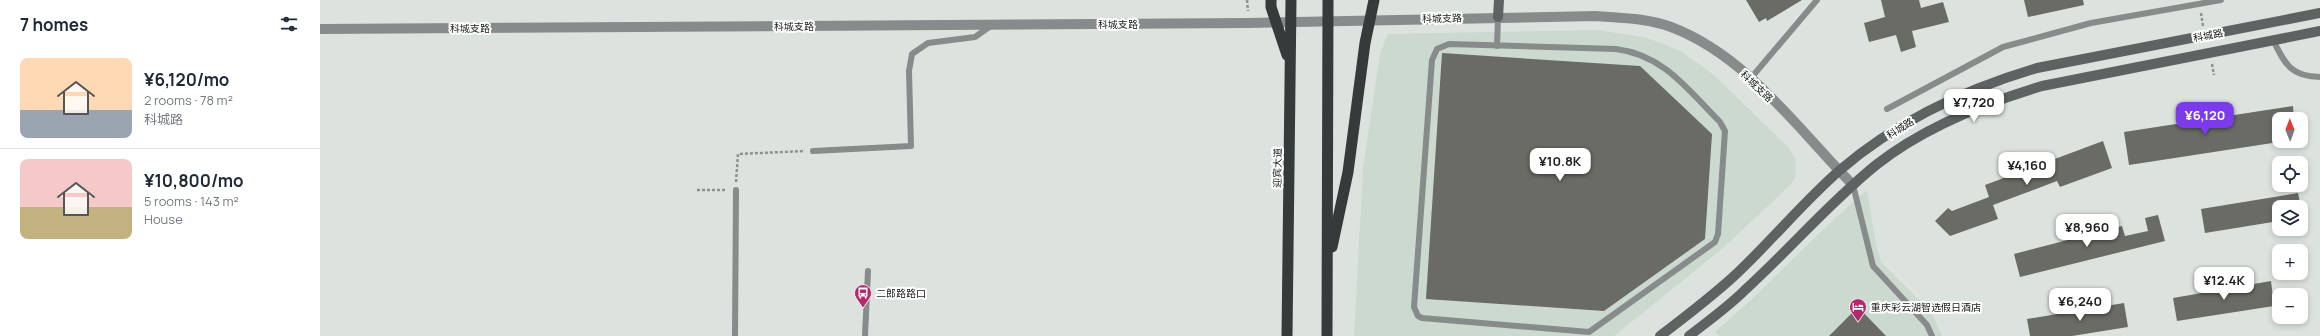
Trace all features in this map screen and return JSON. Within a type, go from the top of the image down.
[{"type":"highway","points":[[1271,0],[1271,7],[1290,63]]},
{"type":"highway","name":"迎宾大道","points":[[1287,336],[1291,0]]},
{"type":"highway","points":[[1327,336],[1328,0]]},
{"type":"highway","points":[[1327,269],[1348,172],[1365,43],[1374,0]]},
{"type":"main road","points":[[1498,17],[1499,0]]},
{"type":"main road","name":"科城路","points":[[1660,336],[1733,277],[1840,171],[1899,128],[1929,111],[1998,80],[2037,68],[2320,12]]},
{"type":"main road","name":"科城路","points":[[1689,336],[1745,290],[1853,185],[1877,164],[1905,146],[1943,125],[2004,98],[2042,86],[2320,31]]},
{"type":"street","name":"科城支路","points":[[320,29],[1248,23],[1596,16],[1646,20],[1670,27],[1714,48],[1751,78],[1853,185]]},
{"type":"lane","points":[[1751,78],[1817,0]]},
{"type":"lane","points":[[1887,109],[2003,47],[2091,24],[2221,0]]},
{"type":"lane","points":[[1497,46],[1498,17]]},
{"type":"lane","points":[[813,151],[911,146],[909,71],[912,54],[928,43],[975,37],[994,24]]},
{"type":"lane","points":[[2273,40],[2283,60],[2292,70],[2299,75],[2320,77]]},
{"type":"lane","points":[[1442,45],[1616,49],[1643,55],[1665,67],[1720,122],[1725,131],[1718,234],[1715,242],[1588,334],[1422,318],[1415,312],[1433,54],[1442,45]]},
{"type":"lane","points":[[1853,185],[1873,266],[1923,321],[1932,336]]},
{"type":"lane","points":[[735,336],[736,190]]},
{"type":"lane","points":[[865,336],[868,271]]},
{"type":"path","points":[[697,190],[736,190],[738,154],[813,151]]},
{"type":"shaded area","points":[[1596,30],[1644,37],[1664,44],[1682,52],[1714,75],[1790,149],[1795,158],[1796,168],[1795,178],[1790,185],[1722,249],[1614,336],[1354,336],[1363,169],[1380,53],[1388,34]]},
{"type":"shaded area","points":[[1867,190],[1876,244],[1881,262],[1932,313],[1942,336],[1719,336],[1715,332],[1753,298],[1831,222]]},
{"type":"building","points":[[1746,0],[1802,0],[1767,21],[1766,18],[1759,22]]},
{"type":"building","points":[[1881,0],[1919,0],[1921,8],[1943,2],[1949,22],[1912,31],[1916,47],[1901,52],[1896,35],[1869,42],[1864,23],[1885,17]]},
{"type":"building","points":[[2024,0],[2083,0],[2084,5],[2028,17]]},
{"type":"building","points":[[1442,53],[1640,66],[1712,134],[1705,239],[1604,311],[1426,299]]},
{"type":"building","points":[[2293,106],[2293,112],[2272,112],[2272,143],[2129,165],[2124,132]]},
{"type":"building","points":[[2103,141],[2112,168],[2060,187],[2057,181],[1993,205],[1998,219],[1950,236],[1935,221],[1948,208],[1952,211],[1989,197],[1985,185]]},
{"type":"building","points":[[2298,193],[2300,200],[2272,200],[2272,222],[2205,233],[2201,209]]},
{"type":"building","points":[[2158,215],[2165,241],[2020,277],[2014,254],[2122,226],[2125,236],[2148,231],[2145,218]]},
{"type":"building","points":[[2271,281],[2272,306],[2177,321],[2173,298]]},
{"type":"building","points":[[2124,303],[2128,327],[2072,336],[2030,336],[2027,319]]},
{"type":"building","name":"重庆彩云湖智选假日酒店","points":[[1858,307],[1886,336],[1829,336]]},
{"type":"place","name":"二郎路路口","points":[[863,308]]},
{"type":"place","name":"重庆彩云湖智选假日酒店","points":[[1858,322]]}]
